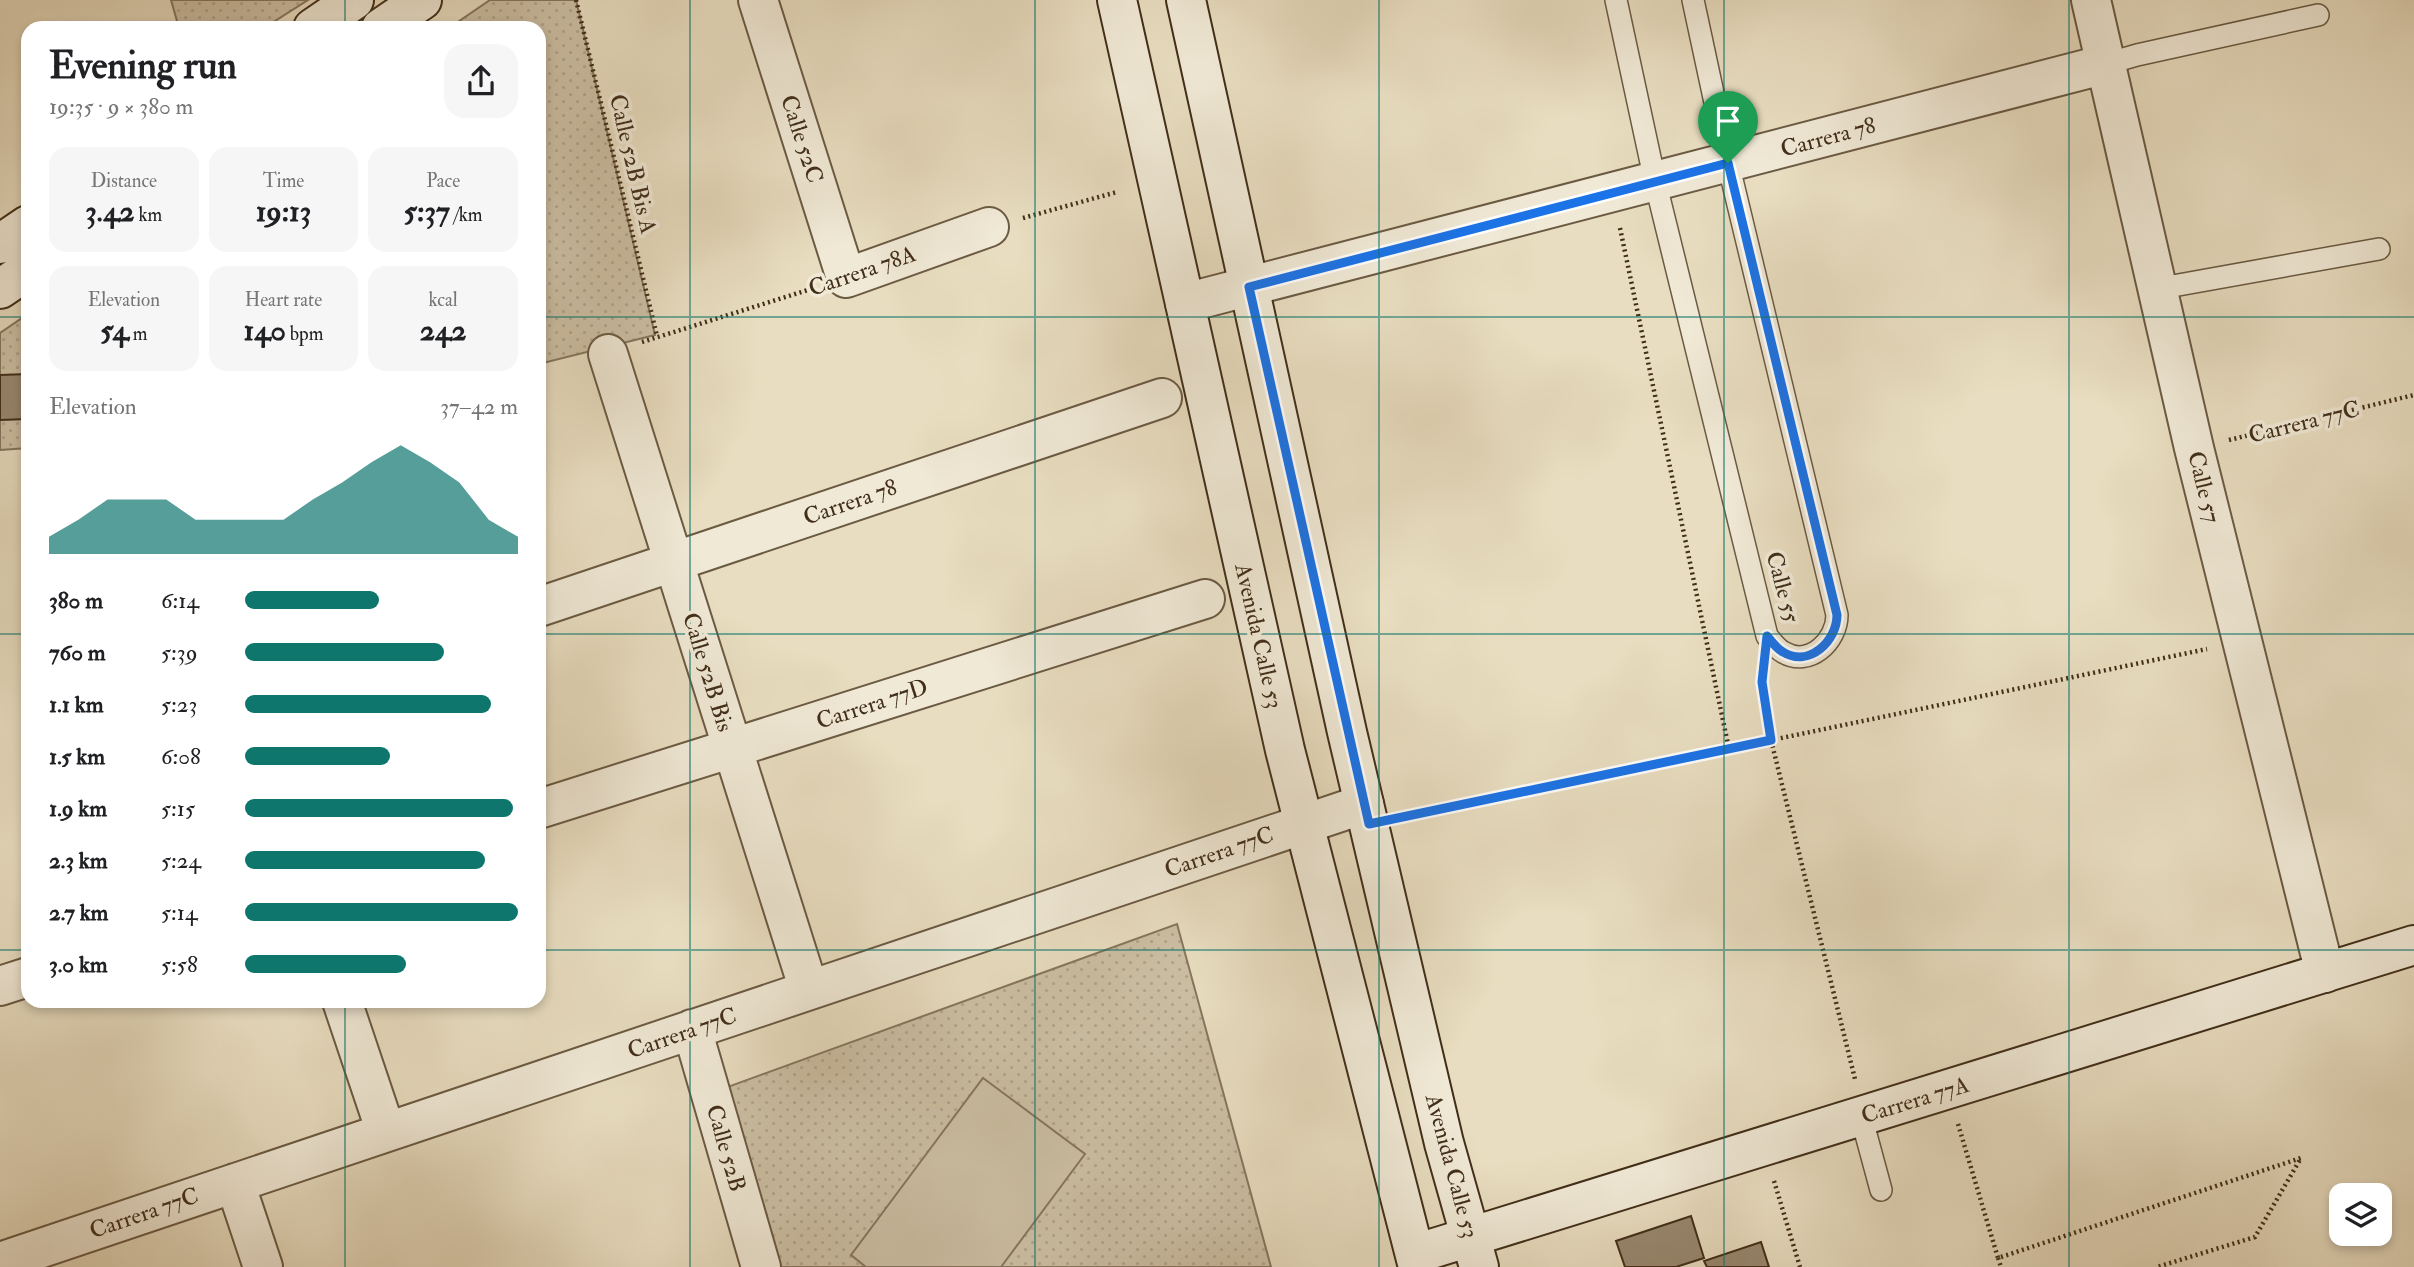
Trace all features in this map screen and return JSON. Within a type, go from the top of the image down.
[{"type":"street","points":[[323,21],[354,0]]},
{"type":"street","points":[[392,21],[422,0]]},
{"type":"street","name":"Calle 52C","points":[[758,0],[846,278]]},
{"type":"street","name":"Avenida Calle 53","points":[[1118,0],[1303,824],[1416,1261]]},
{"type":"street","name":"Avenida Calle 53","points":[[1186,0],[1366,814],[1444,1143],[1475,1252]]},
{"type":"street","name":"Calle 57","points":[[2091,0],[2194,449],[2325,973]]},
{"type":"street","name":"Carrera 78","points":[[1185,303],[2106,64]]},
{"type":"street","name":"Carrera 78A","points":[[846,278],[989,227]]},
{"type":"street","points":[[0,244],[21,230]]},
{"type":"street","points":[[0,289],[21,275]]},
{"type":"street","name":"Calle 52B Bis","points":[[608,354],[809,990]]},
{"type":"street","name":"Carrera 78","points":[[546,605],[1162,398]]},
{"type":"street","name":"Carrera 77D","points":[[546,807],[1205,599]]},
{"type":"street","name":"Carrera 77C","points":[[0,1262],[1303,824],[1366,814]]},
{"type":"street","name":"Carrera 77A","points":[[1416,1261],[1475,1252],[1859,1102],[2325,973],[2414,945]]},
{"type":"street","points":[[0,986],[21,979]]},
{"type":"street","points":[[344,1008],[386,1132]]},
{"type":"street","name":"Calle 52B","points":[[692,1029],[759,1266]]},
{"type":"street","points":[[235,1183],[263,1267]]},
{"type":"lane","name":"Calle 55","points":[[1616,0],[1655,181],[1767,636],[1782,652],[1798,657],[1813,653],[1828,644],[1837,629],[1837,615],[1728,163],[1693,0]]},
{"type":"lane","points":[[2106,64],[2318,15]]},
{"type":"lane","points":[[2156,289],[2379,249]]},
{"type":"lane","points":[[1859,1102],[1881,1190]]},
{"type":"path","name":"Calle 52B Bis A","points":[[576,0],[657,336]]},
{"type":"path","points":[[989,227],[1118,192]]},
{"type":"path","points":[[1613,192],[1729,750]]},
{"type":"path","name":"Carrera 78A","points":[[608,354],[657,336],[846,278]]},
{"type":"path","name":"Carrera 77C","points":[[2194,449],[2414,395]]},
{"type":"path","points":[[1767,636],[1762,682],[1771,740],[1859,1102]]},
{"type":"path","points":[[1366,814],[1729,750],[2242,641]]},
{"type":"path","points":[[1956,1117],[2001,1267]]},
{"type":"path","points":[[1998,1258],[2301,1158],[2255,1237],[2157,1267]]},
{"type":"path","points":[[1773,1176],[1800,1267]]},
{"type":"shaded area","points":[[171,0],[308,0],[275,21],[177,21]]},
{"type":"shaded area","points":[[490,0],[576,0],[655,335],[546,362],[546,21],[459,21]]},
{"type":"shaded area","points":[[21,319],[21,448],[0,450],[0,333]]},
{"type":"shaded area","points":[[1177,924],[1271,1267],[781,1267],[722,1089]]},
{"type":"shaded area","points":[[983,1078],[1085,1154],[1001,1267],[866,1267],[851,1255]]},
{"type":"building","points":[[21,374],[21,419],[0,420],[0,375]]},
{"type":"building","points":[[1691,1216],[1704,1258],[1676,1267],[1625,1267],[1616,1241]]},
{"type":"building","points":[[1761,1242],[1769,1267],[1707,1267],[1704,1261]]},
{"type":"route","points":[[1728,163],[1837,615],[1837,629],[1828,644],[1813,653],[1798,657],[1782,652],[1767,636],[1762,682],[1771,740],[1369,824],[1249,287],[1728,163]]}]
